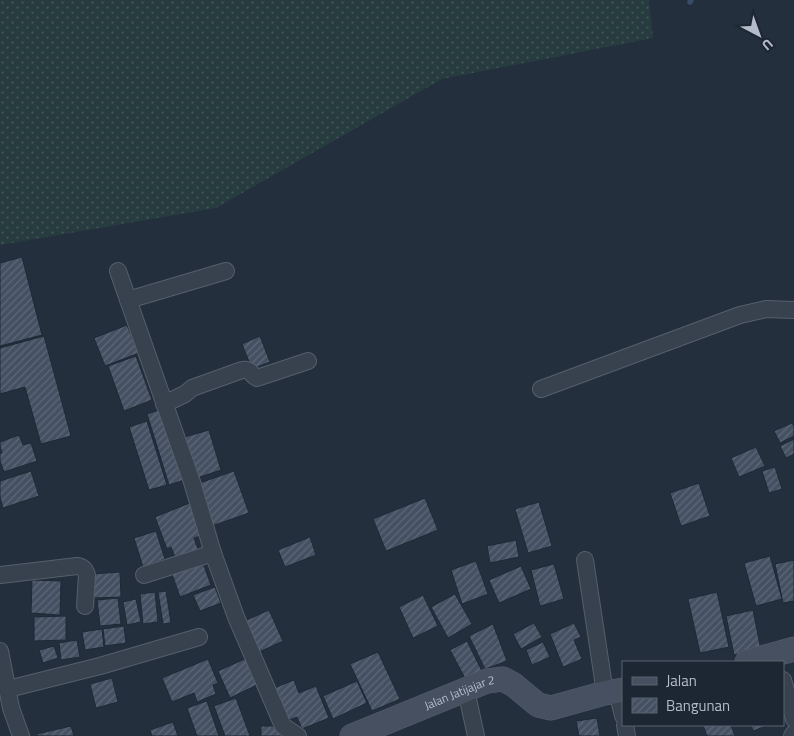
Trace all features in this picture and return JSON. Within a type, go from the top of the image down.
[{"type":"street","points":[[118,271],[192,482],[213,553],[236,617],[283,726],[298,736]]},
{"type":"street","points":[[128,300],[226,271]]},
{"type":"street","points":[[541,389],[740,315],[766,310],[794,310]]},
{"type":"street","points":[[164,404],[183,396],[192,388],[242,370],[249,370],[257,378],[308,361]]},
{"type":"street","points":[[144,575],[213,553]]},
{"type":"street","points":[[585,560],[615,691],[622,713]]},
{"type":"street","points":[[0,575],[81,567],[86,571],[87,575],[84,606]]},
{"type":"street","points":[[8,690],[199,637]]},
{"type":"street","points":[[0,651],[12,708],[21,736]]},
{"type":"street","points":[[752,661],[782,655]]},
{"type":"street","name":"Jalan Jatijajar 2","points":[[352,736],[486,681],[503,679],[514,685],[538,705],[551,708],[615,691]]},
{"type":"street","points":[[784,683],[794,718]]},
{"type":"street","points":[[466,690],[476,736]]},
{"type":"green space","points":[[0,0],[649,0],[653,38],[442,79],[216,208],[0,245]]},
{"type":"building","points":[[22,257],[42,335],[0,346],[0,263]]},
{"type":"building","points":[[127,325],[139,353],[105,366],[94,338]]},
{"type":"building","points":[[44,336],[71,436],[41,444],[25,387],[0,394],[0,348]]},
{"type":"building","points":[[260,336],[270,362],[252,369],[242,344]]},
{"type":"building","points":[[136,356],[152,400],[124,411],[108,366]]},
{"type":"building","points":[[165,408],[187,479],[169,485],[147,414]]},
{"type":"building","points":[[147,421],[167,485],[149,490],[129,427]]},
{"type":"building","points":[[792,423],[794,426],[794,436],[780,443],[774,431]]},
{"type":"building","points":[[209,430],[221,470],[194,479],[181,438]]},
{"type":"building","points":[[19,435],[23,445],[31,443],[37,461],[4,472],[0,461],[0,453],[2,453],[0,442]]},
{"type":"building","points":[[794,439],[794,454],[786,458],[780,446]]},
{"type":"building","points":[[756,447],[765,466],[739,477],[731,458]]},
{"type":"building","points":[[775,467],[782,489],[769,493],[762,471]]},
{"type":"building","points":[[31,471],[39,496],[3,508],[0,497],[0,481]]},
{"type":"building","points":[[234,471],[249,513],[209,527],[194,485]]},
{"type":"building","points":[[699,483],[710,516],[681,526],[670,493]]},
{"type":"building","points":[[425,498],[438,530],[386,551],[373,519]]},
{"type":"building","points":[[192,502],[204,535],[194,538],[198,549],[175,557],[171,547],[167,549],[155,517]]},
{"type":"building","points":[[539,502],[552,546],[528,553],[515,509]]},
{"type":"building","points":[[156,531],[165,559],[143,567],[134,538]]},
{"type":"building","points":[[310,537],[316,555],[285,567],[278,550]]},
{"type":"building","points":[[516,540],[519,557],[490,563],[487,546]]},
{"type":"building","points":[[770,556],[782,599],[756,606],[744,563]]},
{"type":"building","points":[[794,560],[794,601],[783,603],[775,564]]},
{"type":"building","points":[[476,561],[488,594],[462,604],[451,570]]},
{"type":"building","points":[[203,563],[211,585],[180,597],[172,574]]},
{"type":"building","points":[[554,564],[564,599],[540,606],[531,570]]},
{"type":"building","points":[[521,566],[531,589],[499,603],[489,580]]},
{"type":"building","points":[[120,572],[121,597],[94,598],[92,574]]},
{"type":"building","points":[[32,580],[61,581],[60,615],[31,613]]},
{"type":"building","points":[[215,587],[221,603],[200,611],[193,595]]},
{"type":"building","points":[[166,591],[171,623],[163,624],[158,592]]},
{"type":"building","points":[[155,592],[158,622],[143,624],[140,594]]},
{"type":"building","points":[[717,592],[729,647],[700,653],[688,599]]},
{"type":"building","points":[[455,594],[472,624],[448,638],[431,607]]},
{"type":"building","points":[[423,595],[438,626],[413,638],[399,607]]},
{"type":"building","points":[[118,598],[121,624],[100,626],[97,600]]},
{"type":"building","points":[[136,599],[141,622],[127,625],[123,602]]},
{"type":"building","points":[[269,610],[283,641],[257,653],[242,622]]},
{"type":"building","points":[[753,610],[761,650],[734,655],[726,616]]},
{"type":"building","points":[[66,616],[66,640],[34,641],[34,617]]},
{"type":"building","points":[[534,623],[542,637],[521,649],[513,634]]},
{"type":"building","points":[[574,623],[581,637],[574,640],[582,659],[563,667],[550,634]]},
{"type":"building","points":[[493,624],[507,661],[485,669],[469,636]]},
{"type":"building","points":[[124,626],[126,643],[105,646],[103,629]]},
{"type":"building","points":[[102,629],[104,647],[85,650],[82,632]]},
{"type":"building","points":[[77,640],[80,657],[61,660],[59,643]]},
{"type":"building","points":[[467,641],[482,671],[466,680],[450,650]]},
{"type":"building","points":[[543,642],[550,657],[532,665],[526,650]]},
{"type":"building","points":[[54,646],[58,658],[43,663],[39,650]]},
{"type":"building","points":[[378,652],[400,699],[372,711],[350,664]]},
{"type":"building","points":[[249,657],[261,683],[230,698],[218,671]]},
{"type":"building","points":[[208,659],[218,683],[213,685],[216,694],[197,702],[194,693],[172,702],[162,678]]},
{"type":"building","points":[[112,678],[118,702],[96,708],[90,684]]},
{"type":"building","points":[[294,680],[299,693],[316,686],[329,718],[302,729],[297,717],[282,723],[269,690]]},
{"type":"building","points":[[357,681],[367,703],[333,719],[323,696]]},
{"type":"building","points":[[236,698],[250,736],[225,736],[214,706]]},
{"type":"building","points":[[207,701],[219,736],[197,736],[187,708]]},
{"type":"building","points":[[597,718],[600,736],[579,736],[576,721]]},
{"type":"building","points":[[173,722],[178,736],[152,736],[150,730]]},
{"type":"building","points":[[71,726],[74,736],[38,736],[37,734]]},
{"type":"building","points":[[261,726],[281,726],[281,736],[261,736]]},
{"type":"building","points":[[703,726],[731,726],[735,736],[707,736]]},
{"type":"building","points":[[751,726],[766,726],[753,731]]}]
